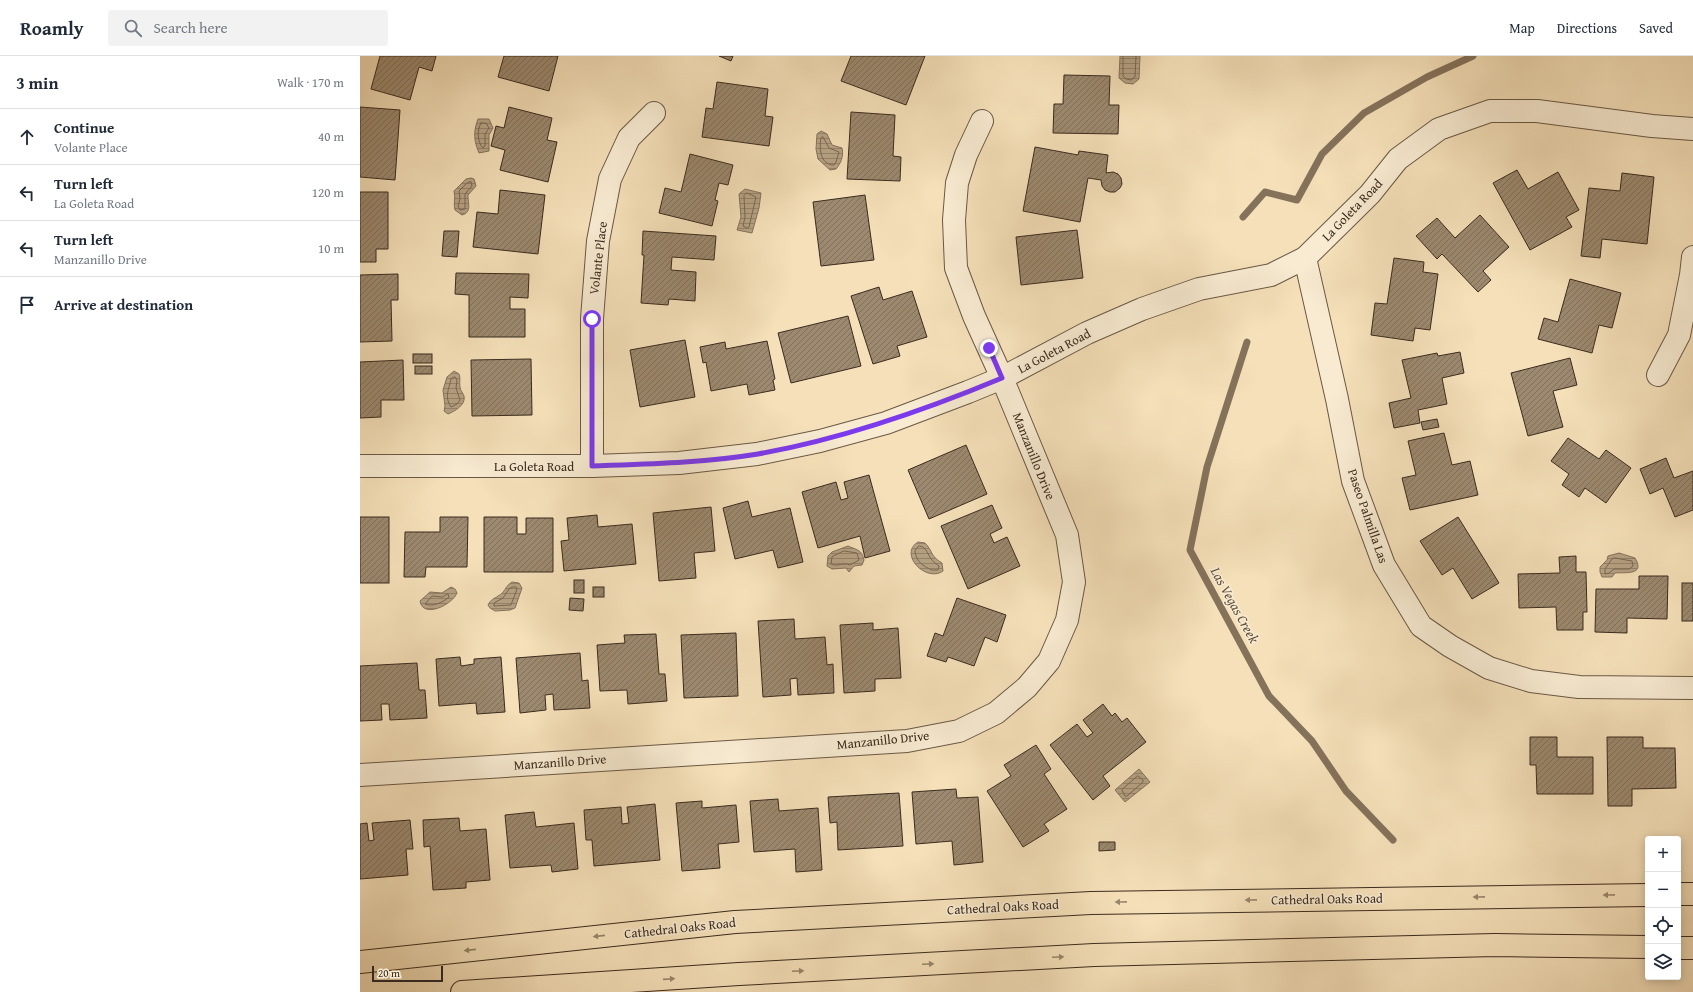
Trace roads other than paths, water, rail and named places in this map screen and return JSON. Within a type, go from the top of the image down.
[{"type":"main road","points":[[1681,894],[1693,894]]},
{"type":"main road","name":"Cathedral Oaks Road","points":[[360,962],[735,922],[1060,904],[1645,895]]},
{"type":"main road","points":[[462,992],[739,974],[1094,955],[1460,945],[1645,947]]},
{"type":"main road","points":[[1681,948],[1693,948]]},
{"type":"street","name":"La Goleta Road","points":[[360,466],[592,466],[679,463],[757,454],[820,441],[886,423],[1002,378],[1088,333],[1142,309],[1199,289],[1271,275],[1305,258],[1370,194],[1398,158],[1439,129],[1490,111],[1537,111],[1652,126],[1693,128]]},
{"type":"street","name":"Volante Place","points":[[592,466],[592,319],[598,241],[610,179],[629,138],[654,113]]},
{"type":"street","name":"Manzanillo Drive","points":[[360,775],[906,740],[959,731],[996,713],[1027,687],[1049,661],[1067,620],[1074,582],[1067,535],[1002,378],[974,316],[956,268],[954,220],[957,183],[966,155],[982,121]]},
{"type":"street","points":[[1658,375],[1679,335],[1691,275],[1693,257]]},
{"type":"street","name":"Paseo Palmilla Las","points":[[1305,258],[1354,481],[1384,565],[1421,626],[1450,646],[1489,668],[1532,681],[1579,687],[1693,688]]},
{"type":"water","points":[[1120,56],[1140,56],[1139,79],[1133,84],[1125,83],[1119,78]]},
{"type":"water","points":[[478,119],[489,119],[493,128],[489,135],[489,151],[479,153],[475,136],[475,128]]},
{"type":"water","points":[[821,131],[827,134],[832,145],[842,148],[842,159],[836,169],[830,170],[818,159],[816,149],[817,134]]},
{"type":"water","points":[[466,179],[474,179],[476,186],[468,195],[468,210],[462,215],[455,210],[454,191]]},
{"type":"water","points":[[745,189],[761,193],[759,208],[752,233],[737,230],[741,217],[739,194]]},
{"type":"water","points":[[454,371],[459,374],[460,388],[464,399],[462,405],[448,414],[444,411],[445,406],[443,390],[447,377]]},
{"type":"water","points":[[918,542],[925,543],[928,546],[933,556],[942,563],[943,571],[936,574],[929,573],[917,566],[911,553],[913,547]]},
{"type":"water","points":[[848,546],[858,550],[862,554],[864,560],[862,565],[854,566],[849,572],[846,568],[832,569],[827,566],[828,556],[832,552]]},
{"type":"water","points":[[1619,553],[1635,558],[1638,568],[1628,573],[1615,573],[1612,577],[1602,577],[1600,567],[1607,560],[1608,556]]},
{"type":"water","points":[[512,582],[519,583],[522,588],[515,608],[510,610],[495,611],[490,608],[488,605],[490,601],[501,594]]},
{"type":"water","points":[[451,587],[455,589],[457,593],[450,602],[444,606],[432,610],[426,609],[422,606],[420,601],[430,592],[442,593]]},
{"type":"water","points":[[1139,769],[1150,782],[1125,802],[1115,790]]},
{"type":"waterway","name":"Las Vegas Creek","points":[[1243,217],[1265,192],[1297,200],[1322,154],[1364,113],[1427,77],[1473,56]]},
{"type":"waterway","name":"Las Vegas Creek","points":[[1247,342],[1207,467],[1190,550],[1269,696],[1312,741],[1346,791],[1393,840]]}]
